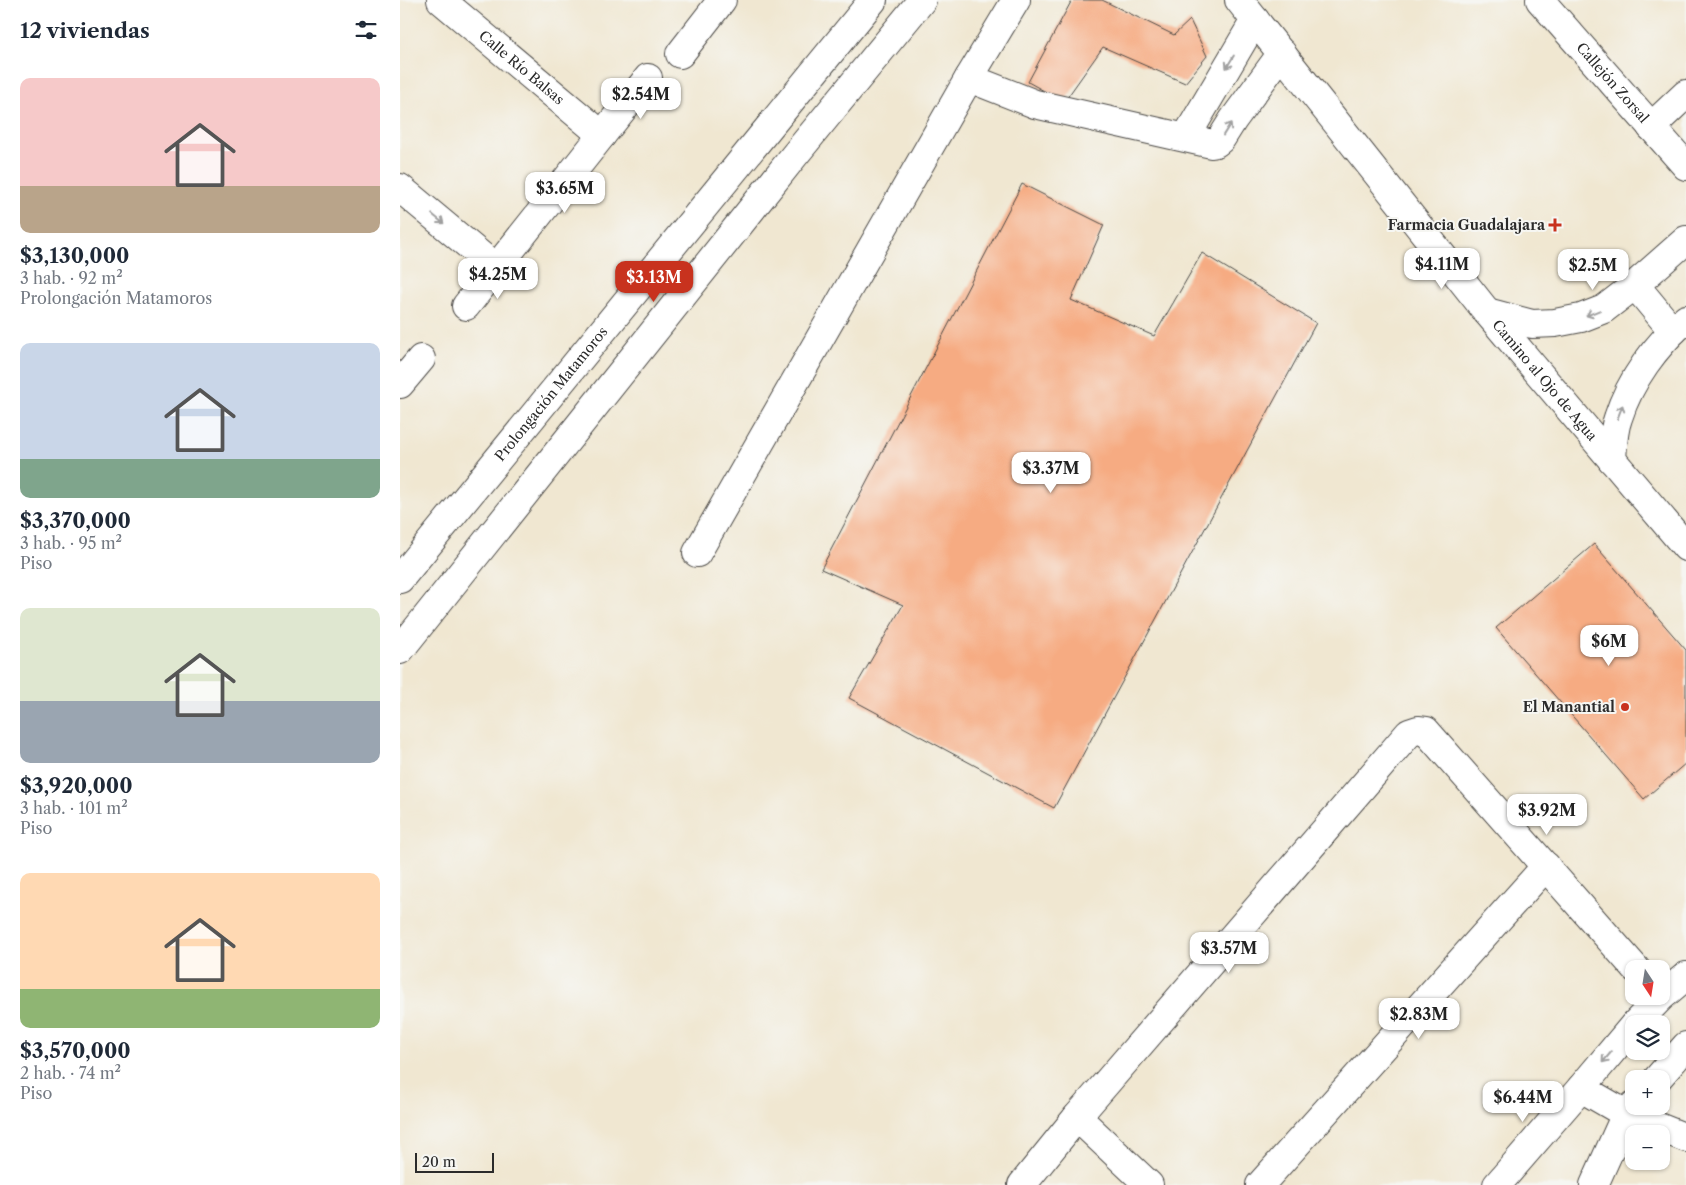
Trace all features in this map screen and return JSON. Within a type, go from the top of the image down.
[{"type":"street","name":"Calle Río Balsas","points":[[441,0],[602,135]]},
{"type":"street","name":"Prolongación Matamoros","points":[[400,579],[873,0]]},
{"type":"street","points":[[400,650],[788,164],[922,0]]},
{"type":"street","points":[[697,553],[969,78],[1016,0]]},
{"type":"street","name":"Callejón Zorsal","points":[[1540,0],[1686,166]]},
{"type":"street","points":[[680,54],[718,2]]},
{"type":"street","points":[[1186,137],[1247,10]]},
{"type":"street","name":"Camino al Ojo de Agua","points":[[1247,10],[1487,312],[1686,547]]},
{"type":"street","points":[[969,78],[1035,104],[1212,144],[1219,142],[1282,54]]},
{"type":"street","points":[[466,306],[648,78]]},
{"type":"street","points":[[1651,127],[1686,94]]},
{"type":"street","points":[[400,188],[496,268]]},
{"type":"street","points":[[1487,312],[1532,324],[1555,323],[1581,318],[1604,309],[1635,285],[1686,240]]},
{"type":"street","points":[[1612,460],[1617,419],[1629,390],[1646,364],[1679,325],[1635,285]]},
{"type":"street","points":[[400,384],[421,359]]},
{"type":"street","points":[[1022,1185],[1077,1117],[1409,733],[1418,730],[1426,731],[1628,960]]},
{"type":"street","points":[[1260,1185],[1546,866]]},
{"type":"street","points":[[1670,989],[1686,976]]},
{"type":"street","points":[[1643,1015],[1653,1005]]},
{"type":"street","points":[[1497,1185],[1625,1035]]},
{"type":"street","points":[[1665,1070],[1686,1046]]},
{"type":"street","points":[[1581,1088],[1625,1108]]},
{"type":"street","points":[[1594,1185],[1628,1115]]},
{"type":"street","points":[[1640,1115],[1686,1138]]},
{"type":"street","points":[[1077,1117],[1149,1185]]},
{"type":"building","points":[[1072,0],[1102,0],[1174,35],[1190,20],[1207,56],[1185,83],[1103,47],[1064,102],[1028,82]]},
{"type":"building","points":[[1022,184],[1104,225],[1071,300],[1154,336],[1202,253],[1316,323],[1054,808],[849,698],[903,605],[821,569]]},
{"type":"building","name":"El Manantial","points":[[1594,544],[1686,650],[1686,763],[1644,799],[1496,628]]},
{"type":"place","name":"Farmacia Guadalajara","points":[[1555,225]]},
{"type":"place","name":"El Manantial","points":[[1625,707]]}]
